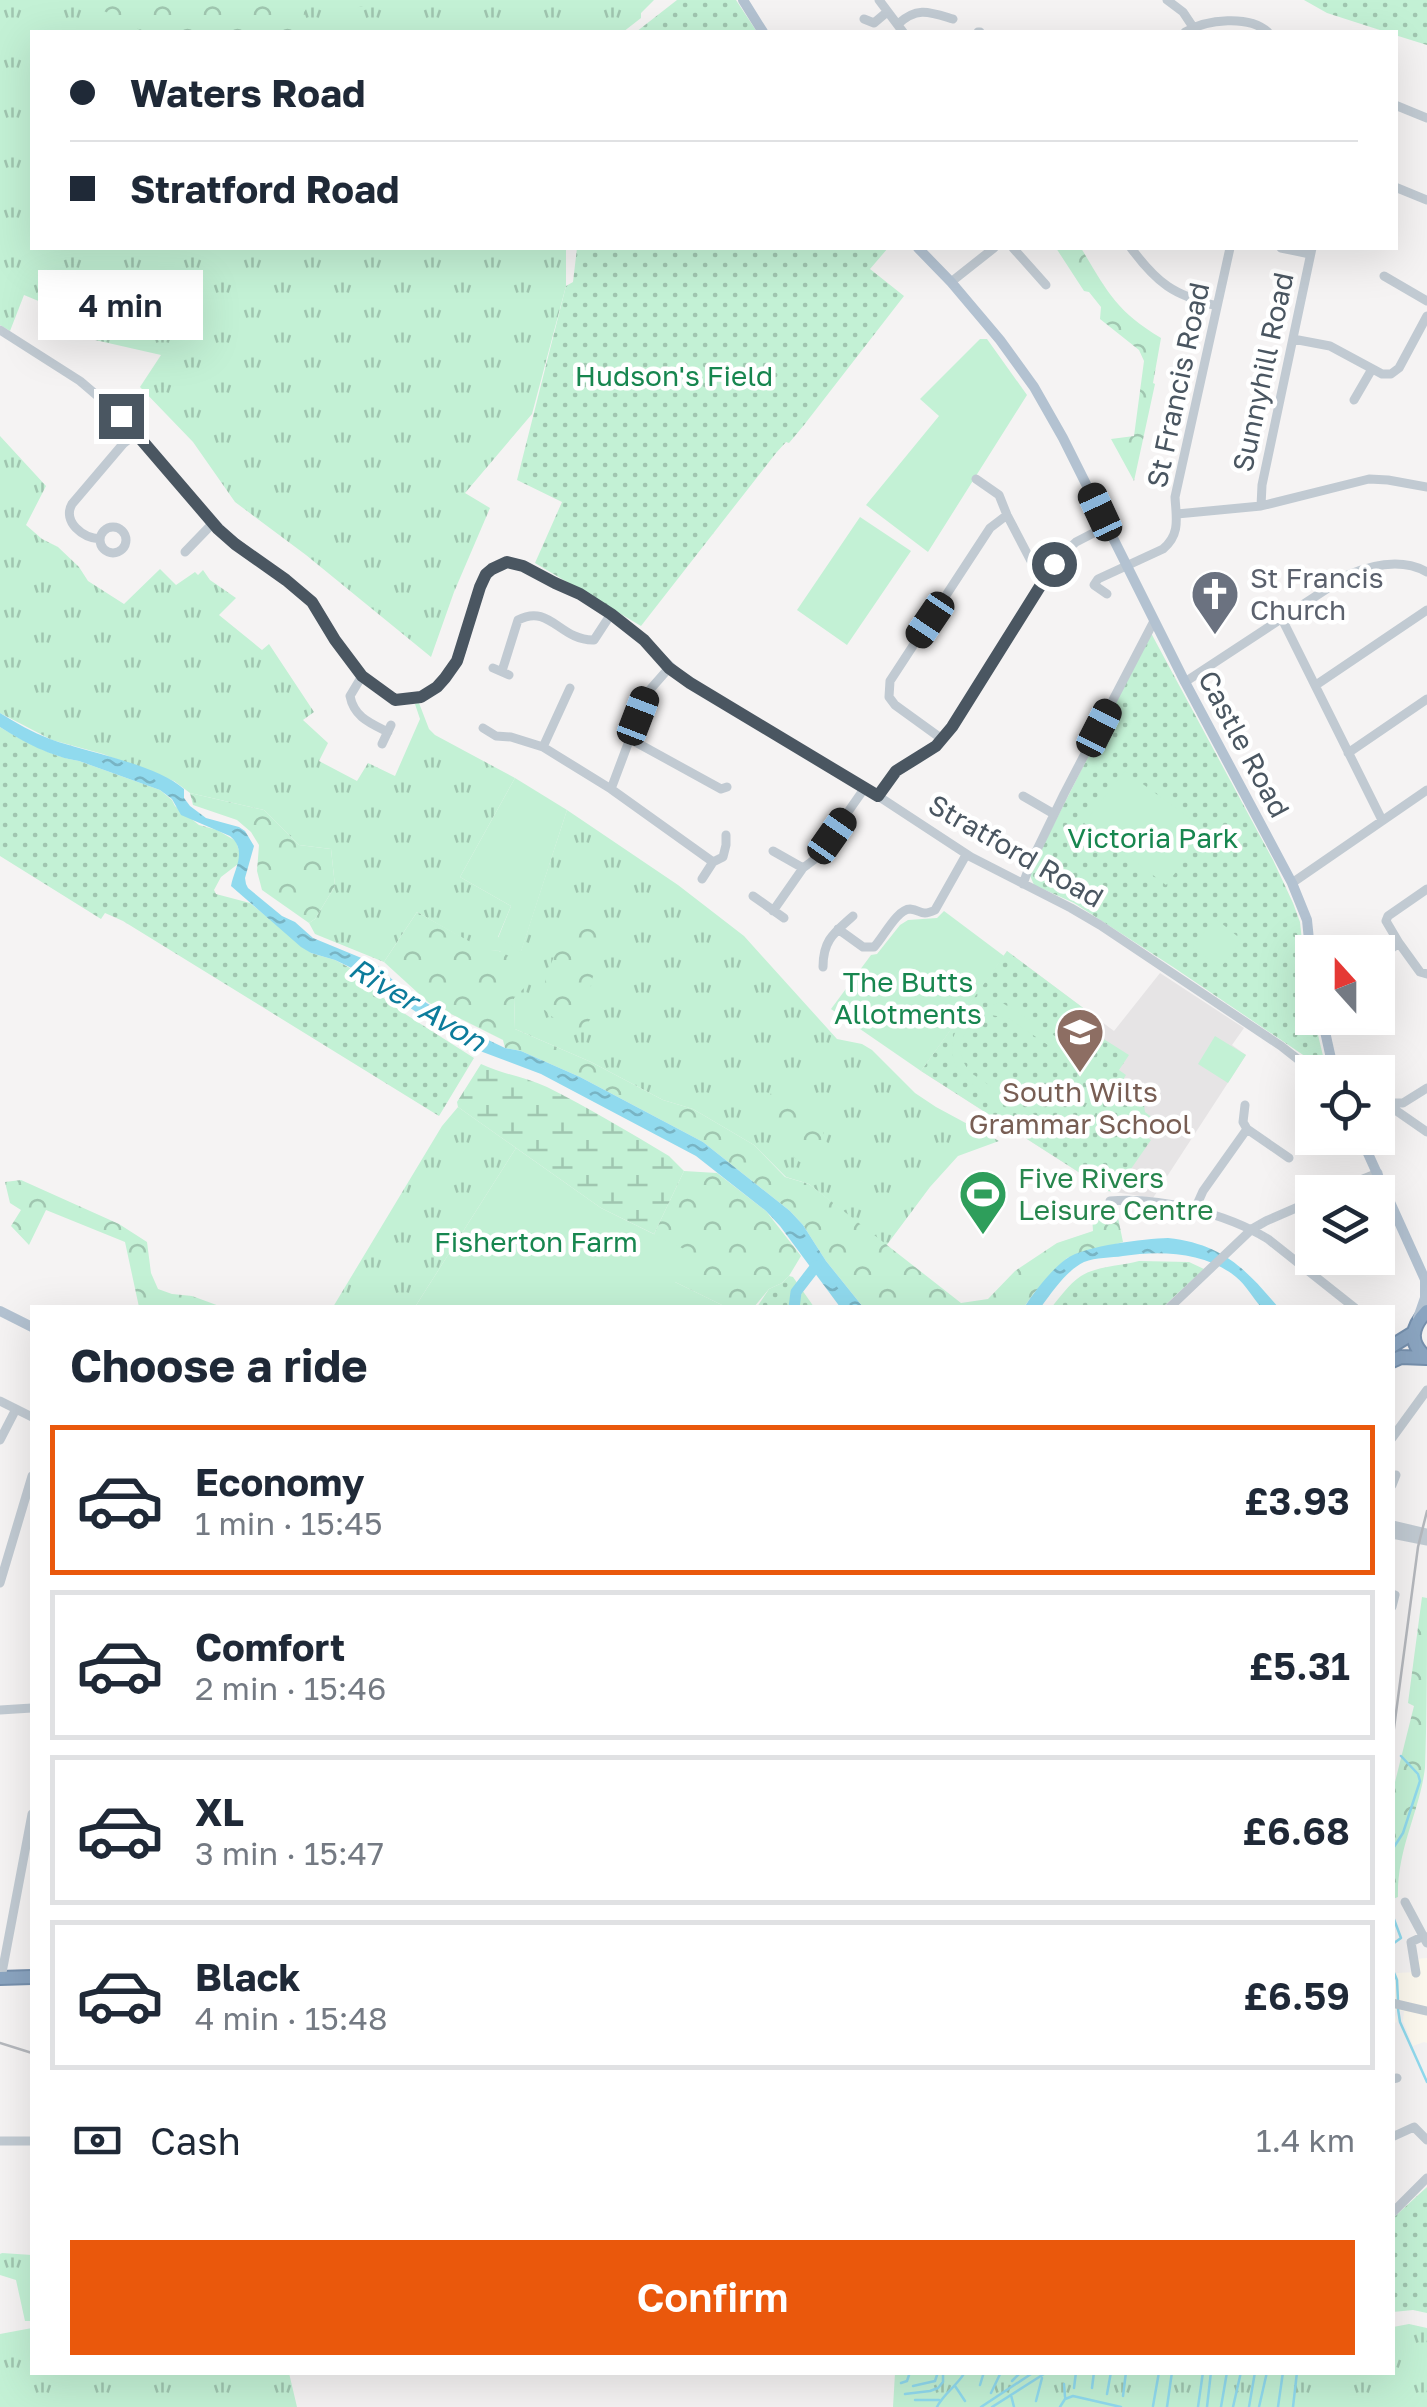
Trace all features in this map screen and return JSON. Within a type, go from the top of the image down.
[{"type":"highway","points":[[1395,1344],[1427,1311]]},
{"type":"highway","points":[[1415,1327],[1416,1346],[1427,1358]]},
{"type":"highway","points":[[1395,1360],[1427,1358]]},
{"type":"highway","points":[[0,1978],[30,1977]]},
{"type":"main road","points":[[742,0],[762,30]]},
{"type":"main road","name":"Castle Road","points":[[920,250],[952,282],[1034,387],[1128,565],[1184,682],[1292,883],[1307,920],[1308,935]]},
{"type":"main road","points":[[1370,1155],[1426,1282],[1415,1327]]},
{"type":"main road","points":[[0,1311],[30,1325]]},
{"type":"street","points":[[879,0],[901,28],[909,14],[922,11],[952,19]]},
{"type":"street","points":[[1167,0],[1183,12],[1189,30],[1222,22],[1241,22],[1266,30]]},
{"type":"street","points":[[871,24],[886,12]]},
{"type":"street","points":[[1398,106],[1427,118]]},
{"type":"street","points":[[1398,188],[1427,200]]},
{"type":"street","points":[[952,282],[992,250]]},
{"type":"street","points":[[1015,250],[1046,285]]},
{"type":"street","points":[[1132,250],[1169,290],[1217,306]]},
{"type":"street","name":"St Francis Road","points":[[1107,594],[1094,585],[1098,579],[1168,545],[1175,533],[1175,497],[1230,250]]},
{"type":"street","name":"Sunnyhill Road","points":[[1261,506],[1262,485],[1311,251]]},
{"type":"street","points":[[1384,276],[1427,301]]},
{"type":"street","points":[[1293,339],[1330,346],[1386,375],[1395,372],[1427,316]]},
{"type":"street","name":"Stratford Road","points":[[0,330],[80,382],[121,416],[213,523],[312,602],[362,676],[395,700],[421,697],[437,687],[457,661],[486,574],[507,562],[523,566],[611,614],[690,683],[878,796],[966,855],[1086,916],[1295,1057]]},
{"type":"street","points":[[1354,400],[1372,369]]},
{"type":"street","points":[[100,540],[73,525],[68,512],[137,432]]},
{"type":"street","points":[[976,479],[999,495],[1030,561],[1048,573]]},
{"type":"street","points":[[1177,514],[1261,506],[1369,480],[1426,485]]},
{"type":"street","points":[[942,739],[894,705],[889,697],[890,681],[990,528],[1006,516]]},
{"type":"street","points":[[184,552],[213,523]]},
{"type":"street","points":[[878,796],[896,771],[930,750],[952,727],[1066,550],[1107,526]]},
{"type":"street","points":[[1184,682],[1336,581],[1392,564],[1424,570]]},
{"type":"street","points":[[1316,685],[1427,610]]},
{"type":"street","points":[[501,671],[518,620],[530,614],[542,616],[580,640],[594,640],[611,614]]},
{"type":"street","points":[[1281,618],[1382,820]]},
{"type":"street","points":[[1023,884],[1054,814],[1154,621]]},
{"type":"street","points":[[611,790],[647,693],[669,668]]},
{"type":"street","points":[[362,676],[350,696],[352,708],[363,719],[389,729],[382,744]]},
{"type":"street","points":[[543,747],[570,688]]},
{"type":"street","points":[[1348,753],[1427,698]]},
{"type":"street","points":[[484,728],[496,736],[511,736],[543,747],[713,862]]},
{"type":"street","points":[[630,739],[721,789],[727,787]]},
{"type":"street","points":[[773,911],[864,789]]},
{"type":"street","points":[[1292,883],[1427,790]]},
{"type":"street","points":[[1023,796],[1054,814]]},
{"type":"street","points":[[702,880],[713,862],[723,856],[726,835]]},
{"type":"street","points":[[773,850],[803,868]]},
{"type":"street","points":[[838,930],[862,947],[874,947],[902,912],[925,914],[935,910],[966,855]]},
{"type":"street","points":[[1427,889],[1386,921],[1420,972],[1427,974]]},
{"type":"street","points":[[753,896],[784,918]]},
{"type":"street","points":[[823,967],[824,948],[854,916]]},
{"type":"street","points":[[1395,946],[1399,943]]},
{"type":"street","points":[[1395,1103],[1427,1088]]},
{"type":"street","points":[[1245,1104],[1243,1122],[1248,1129],[1289,1158]]},
{"type":"street","points":[[1395,1108],[1427,1132]]},
{"type":"street","points":[[1195,1210],[1203,1191],[1248,1129]]},
{"type":"street","points":[[1371,1175],[1378,1172]]},
{"type":"street","points":[[1110,1201],[1131,1199],[1195,1210],[1252,1229],[1351,1305]]},
{"type":"street","points":[[1172,1305],[1252,1229],[1295,1207]]},
{"type":"street","points":[[1395,1435],[1427,1390]]},
{"type":"street","points":[[0,1401],[30,1416]]},
{"type":"street","points":[[0,1440],[16,1409]]},
{"type":"street","points":[[0,1583],[30,1483]]},
{"type":"street","points":[[1395,1526],[1427,1537]]},
{"type":"street","points":[[1395,1534],[1427,1537]]},
{"type":"street","points":[[0,1540],[12,1544]]},
{"type":"street","points":[[0,1710],[30,1708]]},
{"type":"street","points":[[0,1978],[30,1824]]},
{"type":"street","points":[[1405,1902],[1425,1940],[1411,1942],[1416,1974]]},
{"type":"street","points":[[1396,2004],[1427,2011]]},
{"type":"street","points":[[1395,2136],[1414,2127],[1427,2140]]},
{"type":"street","points":[[0,2141],[30,2141]]},
{"type":"street","points":[[1395,2210],[1427,2178]]},
{"type":"shaded area","name":"South Wilts Grammar School","points":[[1007,951],[1114,1031],[1160,973],[1244,1028],[1232,1045],[1246,1055],[1153,1198],[1108,1191],[921,1071]]},
{"type":"shaded area","points":[[1427,1958],[1427,2043],[1413,2046],[1403,2021],[1404,2011],[1395,2010],[1395,1979],[1398,1980],[1397,1973],[1417,1972],[1415,1959]]},
{"type":"green space","points":[[0,0],[654,0],[626,30],[30,30],[30,250],[566,250],[566,286],[532,414],[465,493],[490,508],[431,657],[235,502],[193,442],[140,387],[161,355],[95,340],[57,324],[65,312],[24,295],[10,331],[0,325]]},
{"type":"green space","points":[[83,0],[387,0],[326,11],[307,4],[301,30],[140,30]]},
{"type":"green space","points":[[677,0],[736,0],[756,30],[639,30]]},
{"type":"green space","points":[[1304,0],[1427,0],[1427,45],[1398,36],[1398,30],[1380,30],[1327,13]]},
{"type":"green space","name":"Hudson's Field","points":[[577,250],[886,250],[870,269],[904,296],[641,626],[535,563],[562,502],[517,480],[566,286],[573,282]]},
{"type":"green space","points":[[1057,250],[1082,250],[1114,299],[1133,319],[1161,338],[1134,481],[1111,439],[1134,436],[1144,361],[1139,350],[1100,319],[1101,307],[1084,291]]},
{"type":"green space","points":[[980,339],[987,339],[1027,395],[928,552],[866,505],[939,416],[920,399]]},
{"type":"green space","points":[[0,436],[46,486],[26,525],[58,547],[88,581],[124,604],[160,569],[176,585],[203,570],[210,580],[236,598],[219,615],[262,650],[269,644],[314,712],[303,720],[328,743],[319,761],[357,781],[368,763],[395,776],[420,719],[415,704],[419,703],[435,735],[515,778],[460,877],[511,906],[498,937],[521,951],[567,810],[678,885],[744,936],[837,1039],[872,1050],[915,1093],[999,1141],[958,1156],[886,1246],[809,1184],[786,1177],[754,1145],[693,1109],[663,1100],[591,1062],[515,1029],[514,997],[500,951],[483,950],[417,912],[384,962],[315,934],[309,923],[335,886],[331,849],[299,845],[264,810],[190,793],[174,781],[52,740],[0,713]]},
{"type":"green space","points":[[860,517],[911,551],[847,645],[797,610]]},
{"type":"green space","name":"Victoria Park","points":[[1151,633],[1293,903],[1301,935],[1295,935],[1295,1035],[1318,1035],[1323,1055],[1303,1055],[1074,903],[1034,885],[1029,873]]},
{"type":"green space","points":[[0,727],[49,752],[160,790],[199,825],[236,841],[238,864],[221,877],[214,890],[216,894],[250,903],[311,953],[335,960],[367,977],[364,983],[402,1012],[474,1058],[439,1116],[123,921],[105,913],[101,919],[0,856]]},
{"type":"green space","points":[[1125,771],[1207,831],[1166,885],[1084,823]]},
{"type":"green space","points":[[515,778],[567,810],[521,952],[498,938],[511,906],[460,877]]},
{"type":"green space","points":[[190,793],[264,810],[299,845],[331,849],[335,886],[315,919],[309,923],[262,890],[257,871],[259,845],[251,832],[237,820],[193,805]]},
{"type":"green space","name":"The Butts Allotments","points":[[944,911],[1004,956],[921,1071],[831,1009],[871,955],[877,954],[900,925],[908,920],[937,918]]},
{"type":"green space","points":[[417,912],[483,949],[499,951],[527,965],[525,987],[514,998],[515,1029],[591,1062],[663,1100],[693,1109],[754,1145],[785,1177],[809,1184],[961,1303],[988,1299],[1015,1271],[1057,1243],[1093,1231],[1092,1215],[1116,1208],[1123,1242],[1067,1258],[1025,1305],[861,1305],[790,1211],[703,1142],[580,1077],[505,1048],[503,1040],[429,1003],[384,962]]},
{"type":"green space","points":[[1215,918],[1242,940],[1220,968],[1193,947]]},
{"type":"green space","points":[[594,928],[606,939],[604,955],[592,980],[592,1015],[582,1028],[575,1028],[542,1007],[544,989],[554,957],[565,939],[576,931]]},
{"type":"green space","name":"South Wilts Grammar School","points":[[1007,951],[1098,1019],[1091,1031],[1129,1055],[1119,1070],[1126,1075],[1118,1088],[1144,1105],[1145,1112],[1154,1119],[1144,1135],[1151,1140],[1115,1192],[921,1071]]},
{"type":"green space","points":[[1001,1002],[1107,1069],[1099,1106],[1084,1127],[1062,1135],[1042,1131],[962,1077],[954,1061],[952,1044],[957,1028],[969,1015]],"holes":[[[991,1015],[1008,1018],[1085,1070],[1090,1096],[1069,1123],[1060,1127],[1048,1124],[971,1073],[965,1064],[961,1046],[973,1024]]]},
{"type":"green space","points":[[1215,1036],[1246,1055],[1228,1083],[1198,1064]]},
{"type":"green space","points":[[481,1064],[547,1087],[669,1156],[684,1171],[654,1234],[601,1208],[458,1107],[457,1102]]},
{"type":"green space","points":[[784,1084],[808,1101],[821,1127],[828,1146],[816,1166],[797,1160],[772,1114],[772,1090]]},
{"type":"green space","points":[[458,1107],[516,1148],[416,1305],[334,1305],[442,1126]]},
{"type":"green space","name":"Fisherton Farm","points":[[516,1148],[601,1208],[690,1252],[675,1282],[722,1305],[416,1305]]},
{"type":"green space","points":[[684,1171],[717,1173],[766,1211],[801,1256],[789,1276],[769,1289],[756,1305],[722,1305],[675,1282],[654,1234]]},
{"type":"green space","points":[[21,1180],[119,1224],[147,1242],[151,1273],[158,1289],[217,1305],[139,1305],[125,1242],[46,1210],[29,1245],[11,1226],[21,1210],[10,1203],[5,1182]]},
{"type":"green space","points":[[1139,1261],[1189,1262],[1204,1269],[1165,1305],[1054,1305],[1081,1276]]},
{"type":"green space","points":[[793,1277],[813,1305],[758,1305],[769,1289]]},
{"type":"green space","points":[[1422,1597],[1427,1598],[1425,1768],[1395,1898],[1395,1782],[1414,1706],[1408,1703]]},
{"type":"green space","points":[[1427,2187],[1427,2313],[1395,2312],[1395,2216]]},
{"type":"green space","points":[[0,2254],[30,2255],[30,2321],[25,2321],[16,2280],[0,2275]]},
{"type":"green space","points":[[1409,2324],[1427,2328],[1427,2407],[893,2407],[895,2375],[1395,2375],[1395,2327]]},
{"type":"green space","points":[[30,2328],[30,2375],[289,2375],[297,2407],[0,2407],[0,2334]]},
{"type":"water","name":"River Avon","points":[[0,713],[50,739],[172,780],[184,789],[190,806],[206,818],[245,831],[254,846],[246,884],[282,916],[313,938],[376,964],[399,986],[482,1037],[580,1077],[703,1142],[790,1211],[861,1305],[839,1305],[766,1211],[696,1156],[541,1074],[472,1048],[362,973],[301,947],[231,886],[239,854],[230,836],[181,815],[172,799],[160,790],[59,756],[0,727]]},
{"type":"water","points":[[1145,1240],[1187,1241],[1218,1252],[1276,1305],[1259,1305],[1240,1280],[1211,1262],[1152,1253],[1084,1262],[1066,1276],[1043,1305],[1026,1305],[1049,1275],[1075,1254]]},
{"type":"waterway","points":[[794,1305],[796,1292],[816,1266]]},
{"type":"waterway","points":[[1395,1845],[1420,1781],[1401,1756]]},
{"type":"waterway","points":[[1395,1922],[1401,1938],[1395,1942]]},
{"type":"waterway","points":[[1395,1975],[1398,2001]]},
{"type":"waterway","points":[[1398,2009],[1427,2082]]},
{"type":"waterway","points":[[901,2383],[909,2375]]},
{"type":"waterway","points":[[913,2386],[935,2381],[937,2375]]},
{"type":"waterway","points":[[905,2394],[938,2388],[943,2375]]},
{"type":"waterway","points":[[937,2407],[963,2375]]},
{"type":"waterway","points":[[980,2385],[983,2375]]},
{"type":"waterway","points":[[991,2393],[1000,2375]]},
{"type":"waterway","points":[[1012,2381],[1018,2375]]},
{"type":"waterway","points":[[981,2407],[1029,2375]]},
{"type":"waterway","points":[[992,2407],[1042,2375]]},
{"type":"waterway","points":[[1074,2388],[1076,2375]]},
{"type":"waterway","points":[[1092,2388],[1094,2375]]},
{"type":"waterway","points":[[1107,2394],[1110,2375]]},
{"type":"waterway","points":[[1123,2396],[1126,2375]]},
{"type":"waterway","points":[[1153,2406],[1158,2375]]},
{"type":"waterway","points":[[1167,2407],[1172,2375]]},
{"type":"waterway","points":[[1198,2407],[1203,2375]]},
{"type":"waterway","points":[[1207,2407],[1211,2375]]},
{"type":"waterway","points":[[1221,2407],[1226,2375]]},
{"type":"waterway","points":[[1233,2407],[1240,2375]]},
{"type":"waterway","points":[[1249,2407],[1254,2375]]},
{"type":"waterway","points":[[1259,2407],[1266,2375]]},
{"type":"waterway","points":[[1278,2407],[1283,2375]]},
{"type":"waterway","points":[[1293,2407],[1297,2375]]},
{"type":"waterway","points":[[1036,2401],[1042,2378]]},
{"type":"waterway","points":[[1064,2384],[1065,2397]]},
{"type":"waterway","points":[[955,2386],[965,2401]]},
{"type":"waterway","points":[[1011,2395],[1014,2407]]},
{"type":"waterway","points":[[1060,2407],[1073,2396],[1121,2407]]},
{"type":"waterway","points":[[915,2400],[939,2400]]},
{"type":"railway","points":[[1395,1720],[1418,1547],[1427,1511]]},
{"type":"railway","points":[[0,2043],[30,2052]]},
{"type":"place","name":"St Francis Church","points":[[1215,636]]},
{"type":"place","name":"South Wilts Grammar School","points":[[1080,1074]]},
{"type":"place","name":"Five Rivers Leisure Centre","points":[[983,1236]]},
{"type":"route","points":[[121,416],[218,529],[312,602],[362,676],[395,700],[421,697],[437,687],[457,661],[486,574],[500,564],[515,563],[580,594],[644,640],[669,668],[690,683],[878,796],[896,771],[936,746],[952,727],[1054,564]]}]
